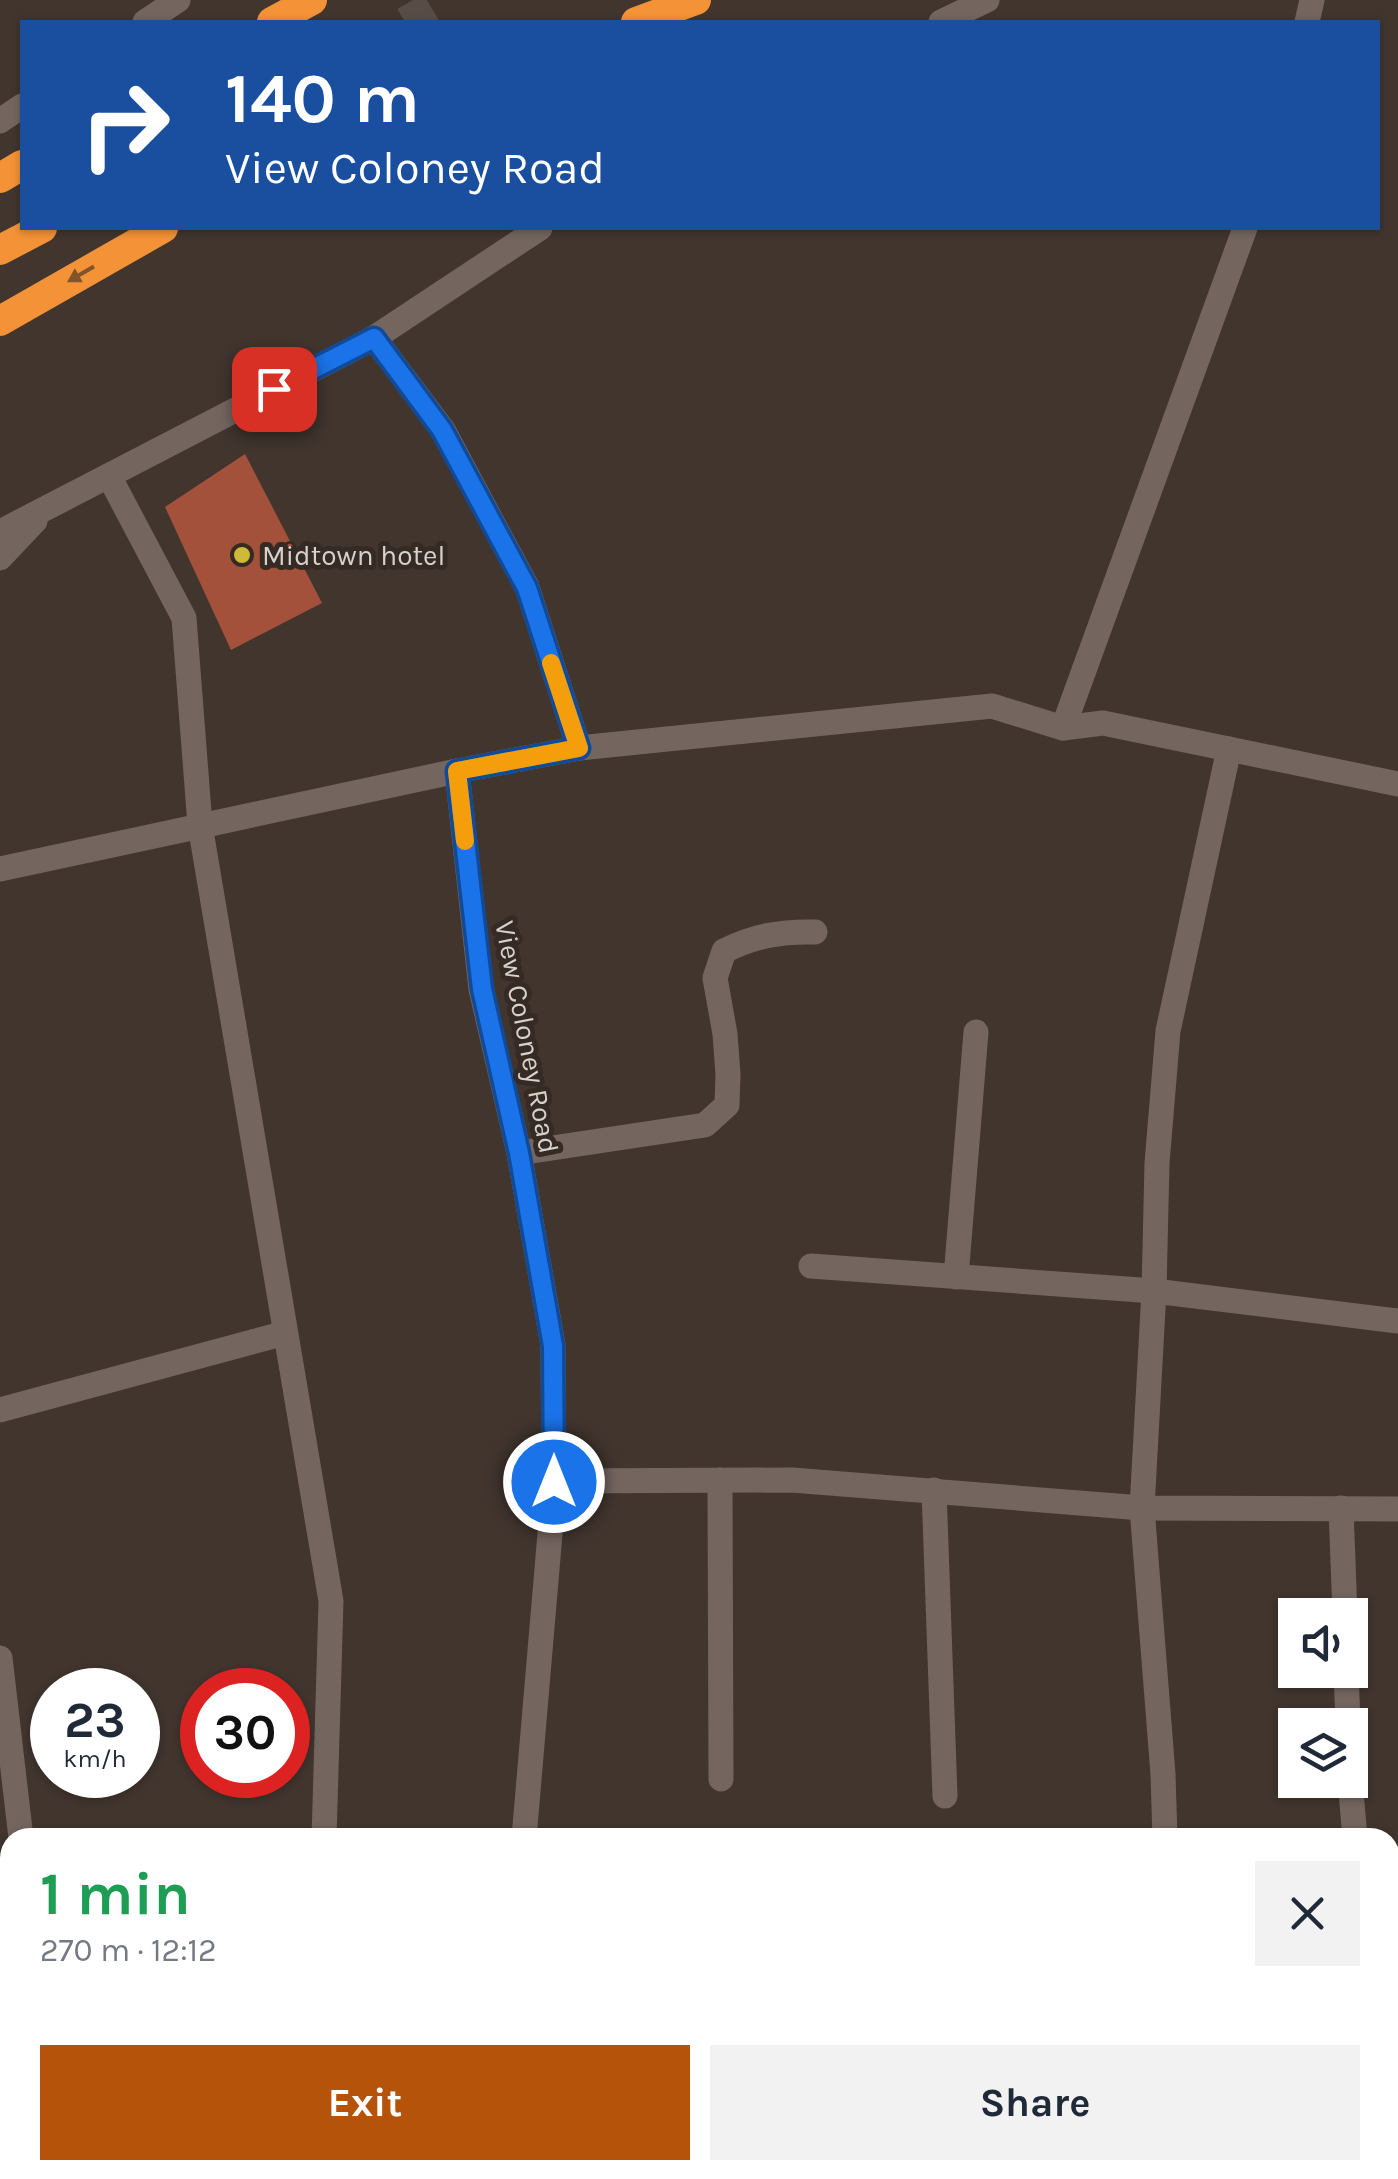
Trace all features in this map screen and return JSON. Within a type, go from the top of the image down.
[{"type":"highway","points":[[276,20],[312,0]]},
{"type":"highway","points":[[641,20],[696,0]]},
{"type":"highway","points":[[0,250],[38,230]]},
{"type":"highway","points":[[0,321],[159,230]]},
{"type":"street","points":[[147,20],[178,0]]},
{"type":"street","points":[[945,20],[988,0]]},
{"type":"street","points":[[0,532],[374,338],[537,230]]},
{"type":"street","points":[[1062,728],[1244,230]]},
{"type":"street","points":[[374,338],[442,430],[527,588],[579,748]]},
{"type":"street","points":[[109,476],[184,618],[200,825],[330,1602],[324,1828]]},
{"type":"street","points":[[0,558],[49,507]]},
{"type":"street","points":[[0,869],[579,748],[992,706],[1062,728],[1104,723],[1398,784]]},
{"type":"street","points":[[1165,1828],[1142,1508],[1157,1163],[1168,1031],[1229,749]]},
{"type":"street","name":"View Coloney Road","points":[[457,771],[482,989],[519,1153],[553,1346],[554,1482],[525,1828]]},
{"type":"street","points":[[519,1153],[705,1125],[727,1105],[725,1034],[715,978],[724,952],[751,938],[814,932]]},
{"type":"street","points":[[956,1277],[976,1032]]},
{"type":"street","points":[[811,1266],[1154,1291],[1398,1321]]},
{"type":"street","points":[[0,1410],[286,1333]]},
{"type":"street","points":[[720,1480],[721,1779]]},
{"type":"street","points":[[554,1482],[792,1480],[1142,1508],[1398,1509]]},
{"type":"street","points":[[934,1490],[945,1796]]},
{"type":"street","points":[[1342,1508],[1345,1598]]},
{"type":"street","points":[[0,1658],[20,1828]]},
{"type":"street","points":[[1352,1798],[1354,1828]]},
{"type":"building","name":"Midtown hotel","points":[[245,454],[322,603],[231,650],[165,507]]},
{"type":"tunnel","points":[[408,20],[442,0]]},
{"type":"slow traffic","points":[[465,841],[457,771],[579,748],[551,663]]},
{"type":"place","name":"Midtown hotel","points":[[242,555]]},
{"type":"route","points":[[274,389],[374,338],[442,430],[527,588],[579,748],[457,771],[482,989],[519,1153],[553,1346],[554,1482]]}]
